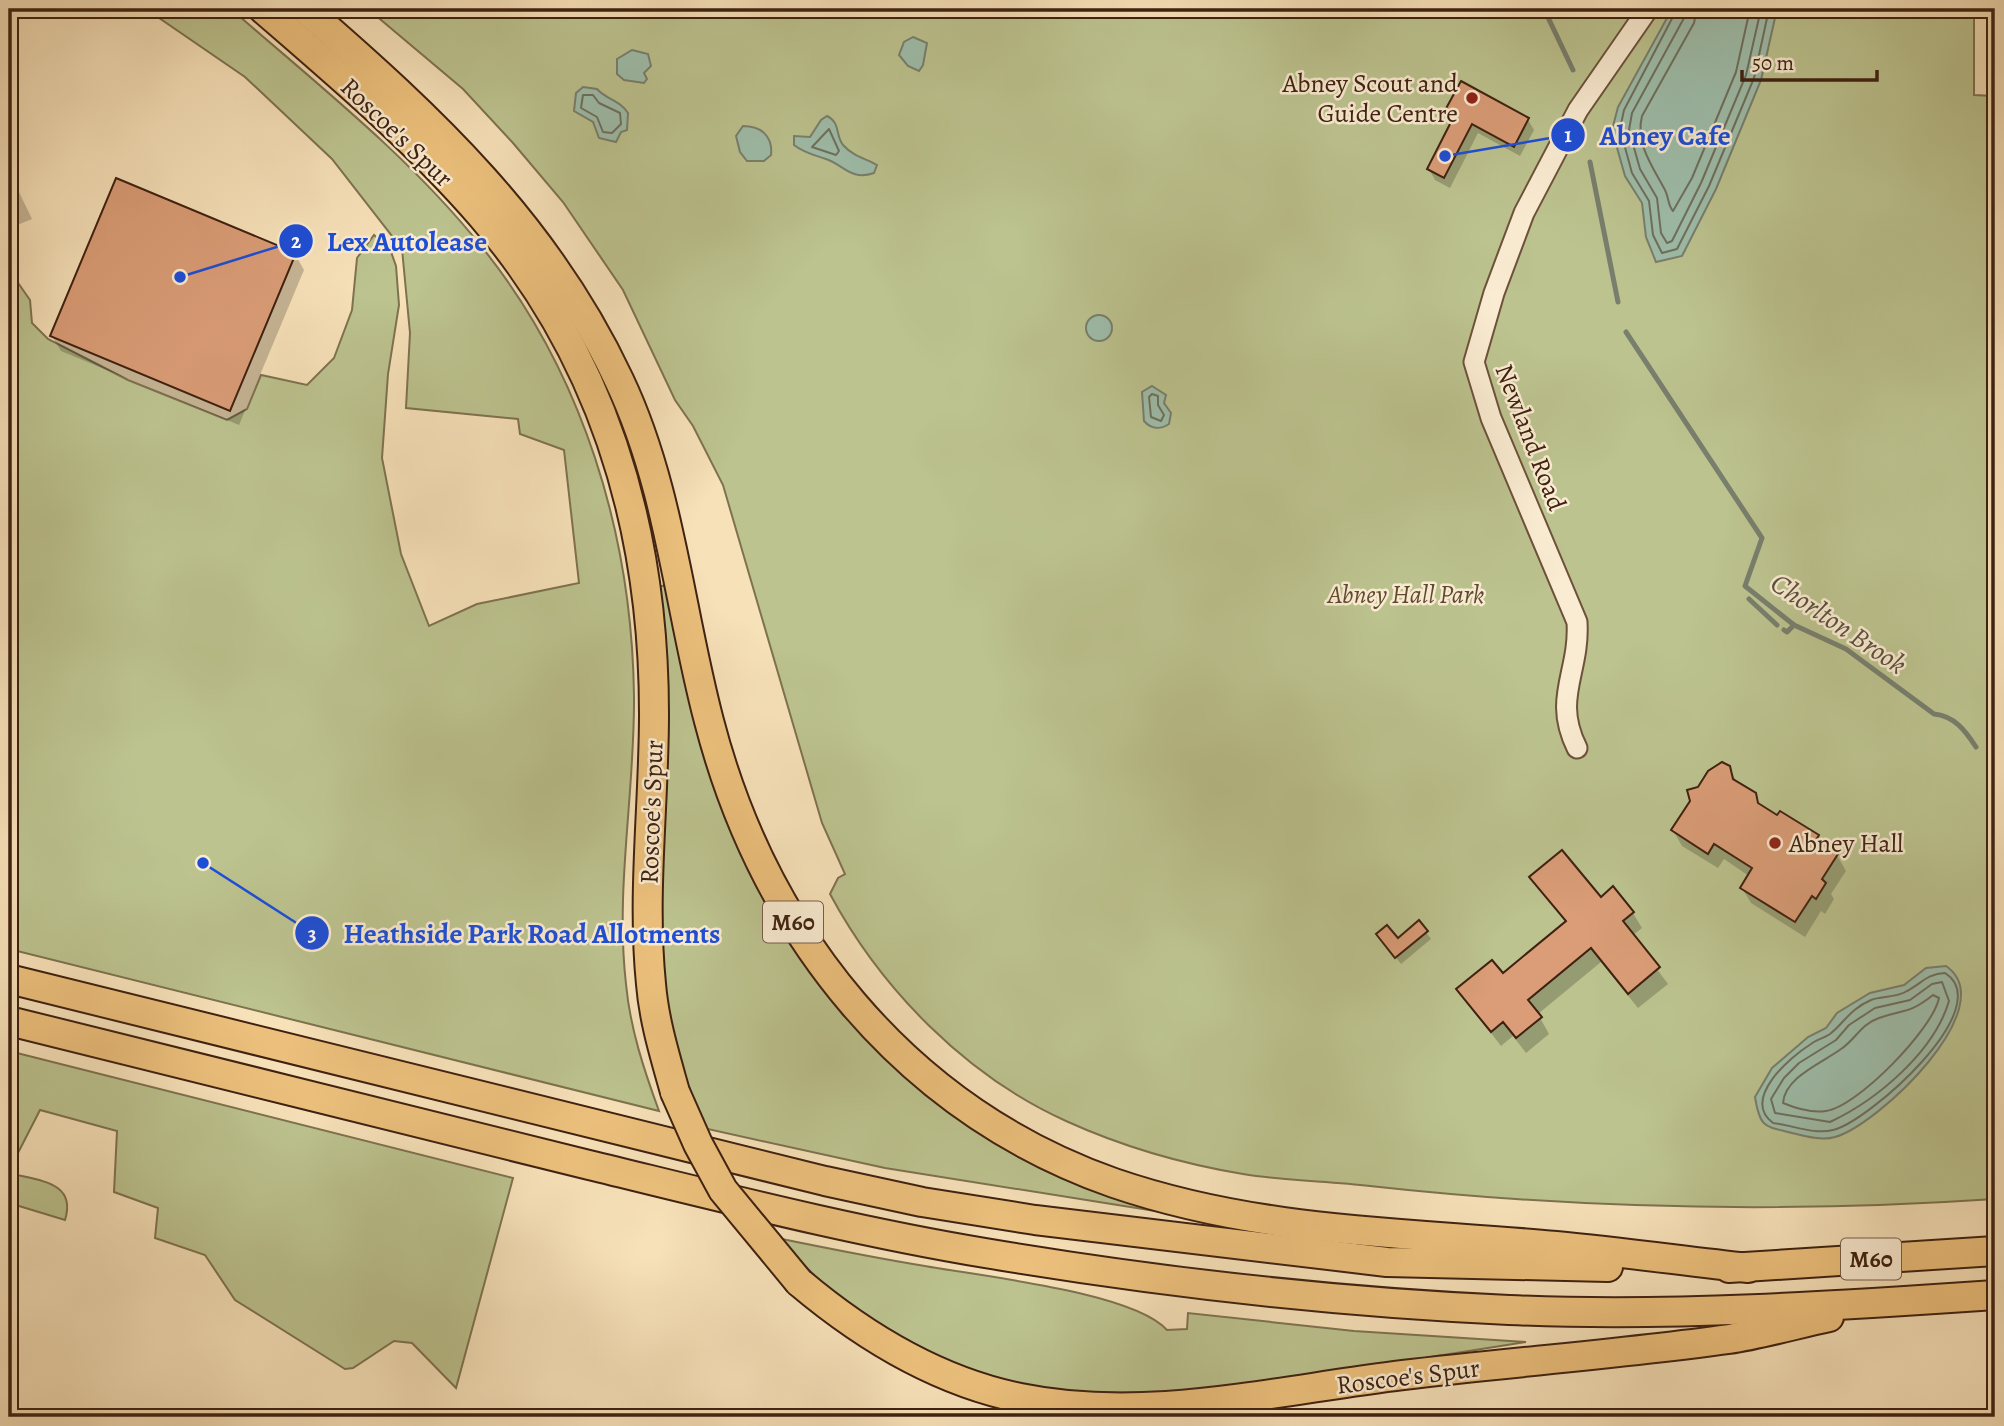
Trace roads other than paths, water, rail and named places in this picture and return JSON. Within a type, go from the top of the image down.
[{"type":"highway","name":"Roscoe's Spur","points":[[262,9],[386,119],[484,218],[517,261],[561,328],[606,419],[633,508],[649,609],[654,713],[649,905],[651,984],[660,1041],[675,1092],[698,1144],[723,1190],[799,1282],[876,1341],[953,1377],[1017,1398],[1119,1407],[1201,1402],[1402,1375],[1731,1339],[1900,1302]]},
{"type":"highway","name":"Roscoe's Spur","points":[[305,9],[395,87],[461,152],[542,248],[593,327],[623,387],[647,454],[667,530],[709,723],[744,830],[770,883],[803,940],[869,1026],[912,1064],[957,1100],[1044,1154],[1110,1181],[1198,1208],[1377,1235],[1556,1246],[1748,1268]]},
{"type":"highway","name":"M60","points":[[9,979],[812,1178],[922,1202],[1035,1220],[1387,1262],[1748,1268],[1995,1251]]},
{"type":"highway","name":"M60","points":[[9,1021],[818,1221],[980,1252],[1111,1272],[1239,1289],[1512,1310],[1648,1311],[1900,1302],[1995,1295]]},
{"type":"street","name":"Newland Road","points":[[1577,748],[1569,732],[1564,704],[1577,654],[1577,622],[1491,418],[1474,362],[1494,293],[1524,213],[1578,110],[1648,9]]},
{"type":"water","points":[[1672,9],[1777,9],[1761,80],[1716,189],[1682,256],[1656,262],[1646,237],[1642,203],[1625,176],[1612,130],[1618,107]]},
{"type":"water","points":[[913,37],[927,43],[923,65],[919,71],[908,66],[899,55],[904,42]]},
{"type":"water","points":[[632,50],[648,54],[651,66],[644,73],[647,79],[644,83],[624,80],[617,74],[617,59]]},
{"type":"water","points":[[583,87],[597,89],[628,113],[627,130],[621,132],[616,142],[599,138],[593,122],[574,111],[576,93]]},
{"type":"water","points":[[827,116],[834,122],[847,149],[877,165],[874,173],[853,174],[794,145],[794,136],[810,137],[821,120]]},
{"type":"water","points":[[743,126],[760,130],[768,137],[771,155],[764,161],[747,161],[740,152],[736,136]]},
{"type":"water","points":[[1099,315],[1108,319],[1112,328],[1108,337],[1099,341],[1090,337],[1086,328],[1090,319]]},
{"type":"water","points":[[1152,386],[1166,395],[1164,403],[1171,413],[1169,424],[1162,427],[1153,427],[1144,421],[1142,392]]},
{"type":"water","points":[[1946,966],[1960,984],[1959,1008],[1948,1035],[1928,1062],[1879,1111],[1854,1128],[1830,1138],[1813,1138],[1765,1124],[1759,1115],[1755,1097],[1772,1068],[1808,1037],[1826,1028],[1837,1013],[1870,993],[1904,985],[1926,968]]},
{"type":"waterway","name":"Chorlton Brook","points":[[1544,9],[1573,70]]},
{"type":"waterway","name":"Chorlton Brook","points":[[1590,162],[1618,302]]},
{"type":"waterway","name":"Chorlton Brook","points":[[1626,332],[1762,538],[1745,586],[1794,625],[1846,649],[1934,714],[1953,721],[1976,747]]},
{"type":"waterway","points":[[1749,599],[1777,625]]},
{"type":"waterway","points":[[1784,630],[1787,632],[1794,625]]},
{"type":"place","name":"Abney Scout and Guide Centre","points":[[1472,98]]},
{"type":"place","name":"Abney Cafe","points":[[1445,156]]},
{"type":"place","name":"Lex Autolease","points":[[180,277]]},
{"type":"place","name":"Abney Hall","points":[[1775,843]]},
{"type":"place","name":"Heathside Park Road Allotments","points":[[203,863]]},
{"type":"park label","name":"Abney Hall Park","points":[[1406,594]]}]
